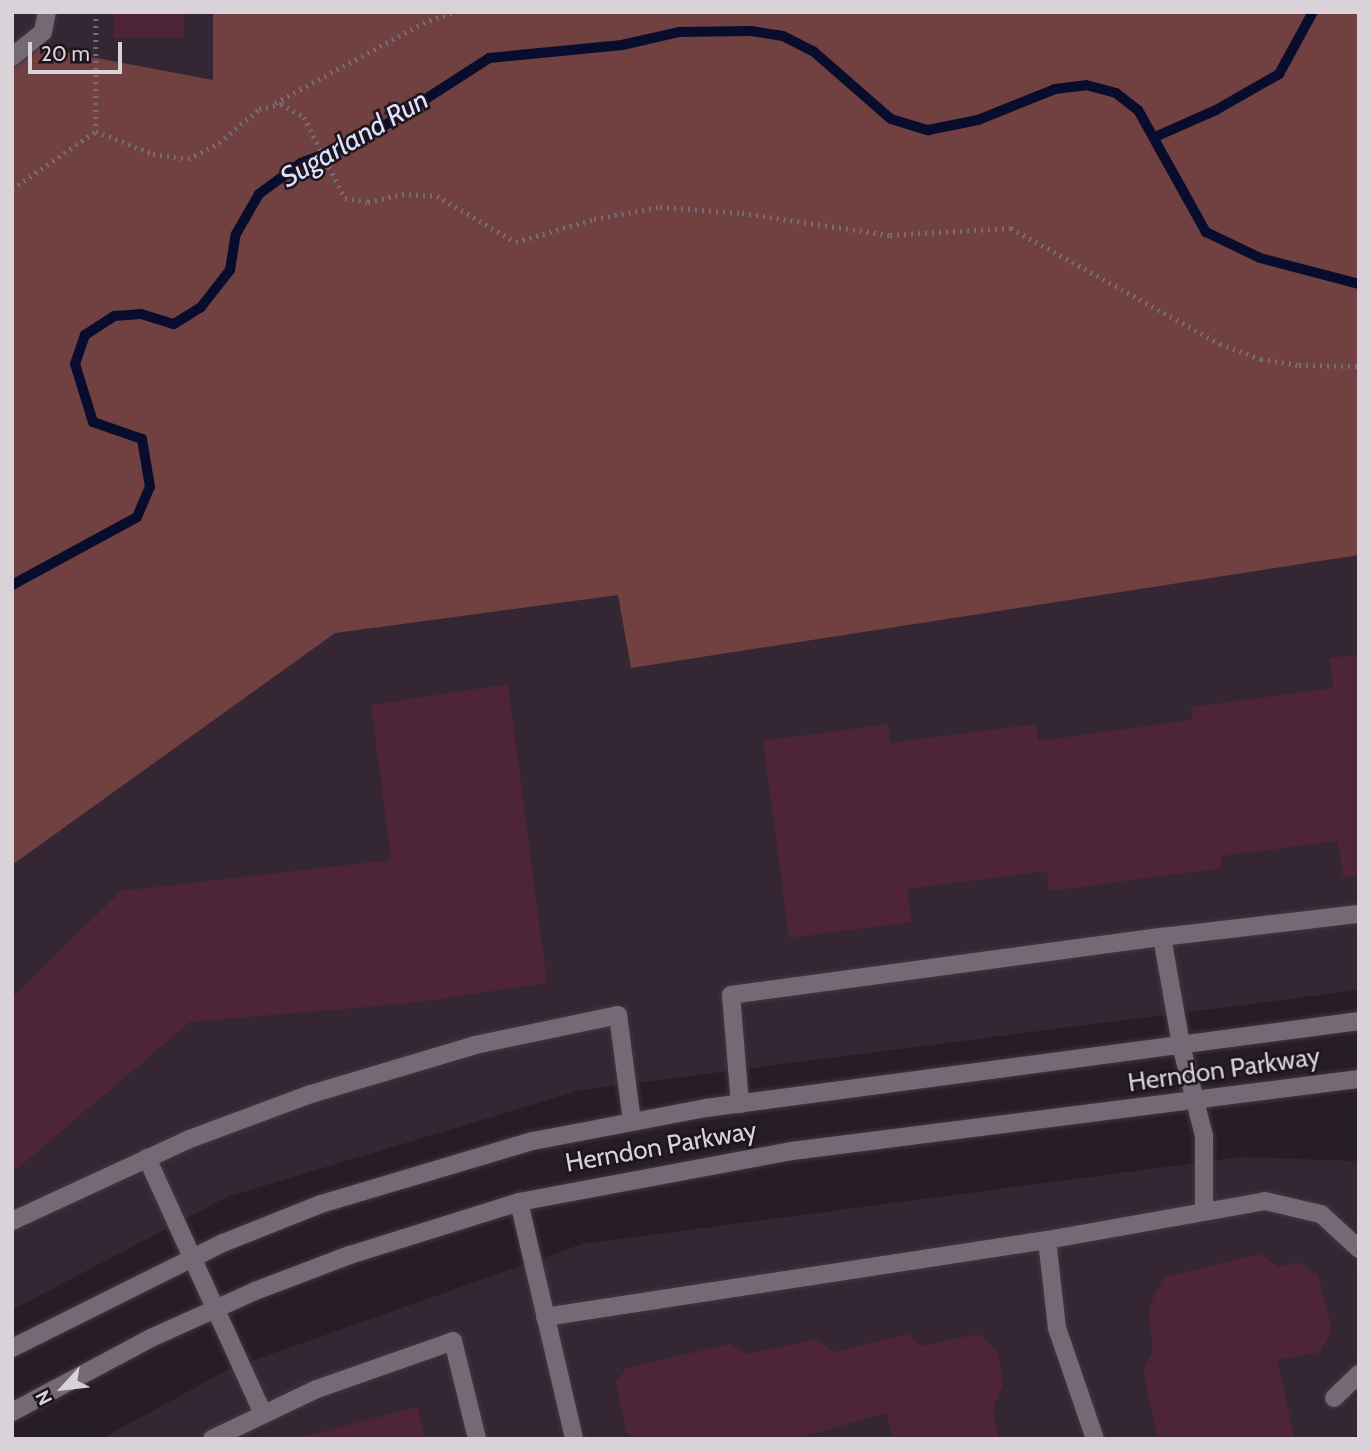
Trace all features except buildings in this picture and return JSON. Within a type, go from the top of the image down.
[{"type":"main road","points":[[12,57],[43,32],[47,12]]},
{"type":"main road","points":[[740,1104],[731,995],[1162,937],[1359,914]]},
{"type":"main road","points":[[1162,937],[1181,1045],[1198,1101],[1204,1136],[1204,1212]]},
{"type":"main road","points":[[12,1221],[147,1158],[323,1090],[475,1045],[618,1015],[632,1121]]},
{"type":"main road","name":"Herndon Parkway","points":[[12,1348],[192,1258],[321,1204],[455,1162],[632,1121],[740,1104],[1359,1021]]},
{"type":"main road","name":"Herndon Parkway","points":[[12,1412],[217,1308],[350,1255],[519,1202],[792,1151],[1359,1079]]},
{"type":"main road","points":[[147,1158],[262,1412]]},
{"type":"main road","points":[[545,1317],[1047,1240],[1265,1201],[1321,1214],[1359,1249]]},
{"type":"main road","points":[[519,1202],[574,1439]]},
{"type":"main road","points":[[1047,1240],[1057,1328],[1095,1439]]},
{"type":"main road","points":[[212,1439],[262,1412],[453,1341],[477,1439]]},
{"type":"main road","points":[[1334,1398],[1359,1374]]},
{"type":"path","points":[[96,12],[96,131]]},
{"type":"path","points":[[96,131],[153,155],[188,159],[212,148],[259,109],[274,104],[423,23],[453,12]]},
{"type":"path","points":[[274,104],[296,110],[309,126],[339,194],[352,202],[402,194],[437,196],[516,242],[594,219],[660,206],[741,212],[890,235],[1011,228],[1220,344],[1286,363],[1359,366]]},
{"type":"path","points":[[12,189],[96,131]]},
{"type":"shaded area","points":[[12,12],[213,12],[213,80],[12,42]]},
{"type":"shaded area","points":[[213,12],[1359,12],[1359,555],[631,668],[618,595],[335,633],[12,865],[12,42],[213,80]]},
{"type":"shaded area","points":[[1359,493],[1359,990],[581,1090],[227,1197],[12,1310],[12,822],[354,608]]},
{"type":"shaded area","points":[[1242,1157],[1359,1161],[1359,1439],[101,1439],[229,1369],[582,1244]]},
{"type":"waterway","points":[[1155,137],[1216,110],[1279,74],[1313,12]]},
{"type":"waterway","name":"Sugarland Run","points":[[12,585],[137,517],[150,487],[142,439],[93,422],[75,364],[85,335],[114,316],[141,314],[174,324],[201,307],[230,270],[236,234],[259,194],[301,163],[362,140],[489,58],[622,45],[679,32],[751,31],[783,36],[813,51],[891,119],[928,130],[978,120],[1055,89],[1086,85],[1116,93],[1138,110],[1206,232],[1260,258],[1359,284]]}]
